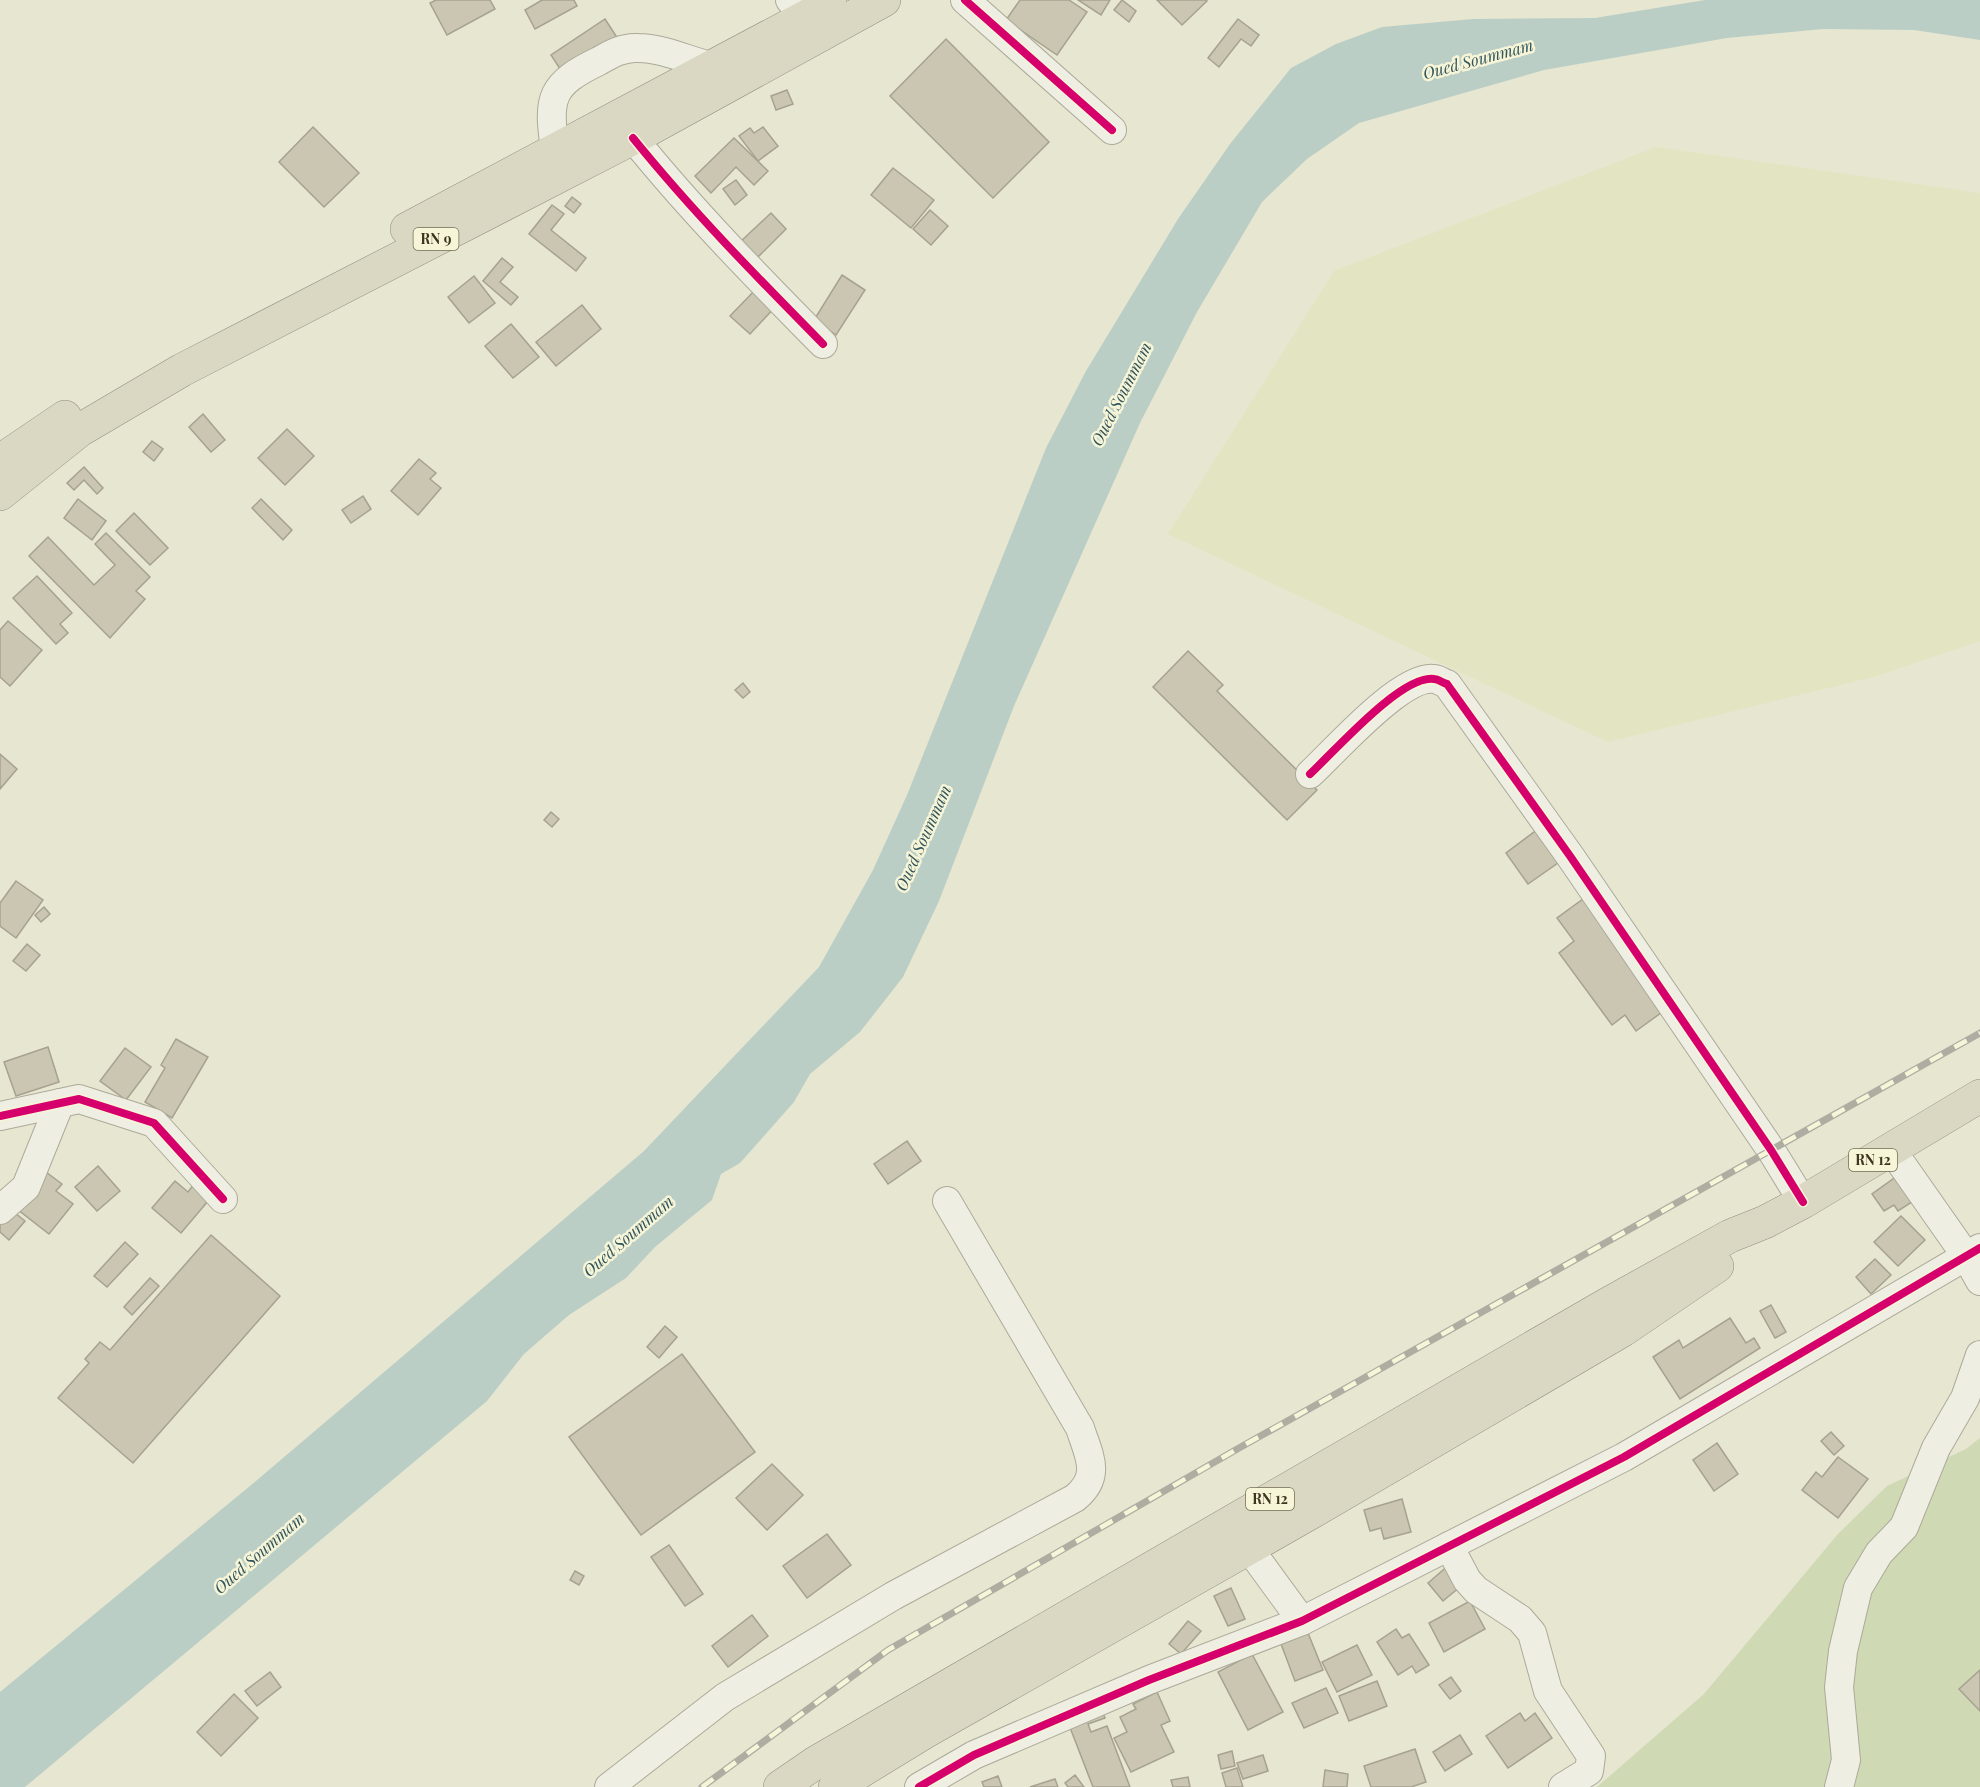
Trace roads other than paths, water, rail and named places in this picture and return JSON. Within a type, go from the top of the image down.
[{"type":"highway","name":"RN 9","points":[[0,461],[123,381],[710,66],[797,8],[837,0]]},
{"type":"highway","name":"RN 9","points":[[0,494],[80,430],[182,370],[633,138],[884,0]]},
{"type":"highway","name":"RN 12","points":[[780,1787],[815,1764],[1606,1305],[1730,1236],[1765,1222],[1803,1202],[1980,1096]]},
{"type":"highway","name":"RN 12","points":[[835,1787],[1623,1330],[1739,1252],[1765,1222]]},
{"type":"street","points":[[965,0],[1112,130]]},
{"type":"street","points":[[555,149],[551,122],[557,90],[565,80],[586,67],[621,50],[638,48],[710,66]]},
{"type":"street","points":[[633,138],[678,193],[729,249],[823,344]]},
{"type":"street","points":[[1310,774],[1401,689],[1421,680],[1434,679],[1447,684],[1570,856],[1771,1150],[1803,1202]]},
{"type":"street","points":[[0,1116],[79,1100],[154,1122],[223,1199]]},
{"type":"street","points":[[0,1210],[26,1187],[60,1103]]},
{"type":"street","points":[[1891,1149],[1973,1252],[1980,1281]]},
{"type":"street","points":[[609,1787],[725,1696],[893,1596],[1075,1498],[1090,1482],[1092,1463],[1080,1428],[947,1201]]},
{"type":"street","points":[[919,1787],[994,1746],[1149,1680],[1302,1621],[1624,1457],[1973,1252]]},
{"type":"street","points":[[1839,1787],[1846,1760],[1839,1687],[1843,1651],[1858,1588],[1879,1553],[1904,1527],[1923,1478],[1965,1398],[1980,1355]]},
{"type":"street","points":[[1248,1546],[1302,1621]]},
{"type":"street","points":[[1449,1546],[1472,1585],[1520,1619],[1532,1633],[1548,1691],[1591,1756],[1589,1771],[1563,1787]]},
{"type":"water","name":"Oued Soummam","points":[[1705,0],[1980,0],[1980,40],[1914,30],[1823,29],[1727,38],[1544,70],[1359,123],[1307,159],[1262,202],[1197,312],[1140,423],[1014,706],[939,901],[903,977],[860,1032],[810,1074],[794,1102],[740,1163],[721,1174],[712,1200],[655,1247],[626,1278],[569,1315],[524,1354],[487,1401],[25,1787],[0,1787],[0,1692],[256,1481],[644,1151],[819,967],[873,870],[907,795],[1046,448],[1086,371],[1178,219],[1230,144],[1291,68],[1336,44],[1382,27],[1473,19],[1595,18]]},
{"type":"railway","points":[[702,1787],[888,1650],[1239,1448],[1980,1033]]}]
